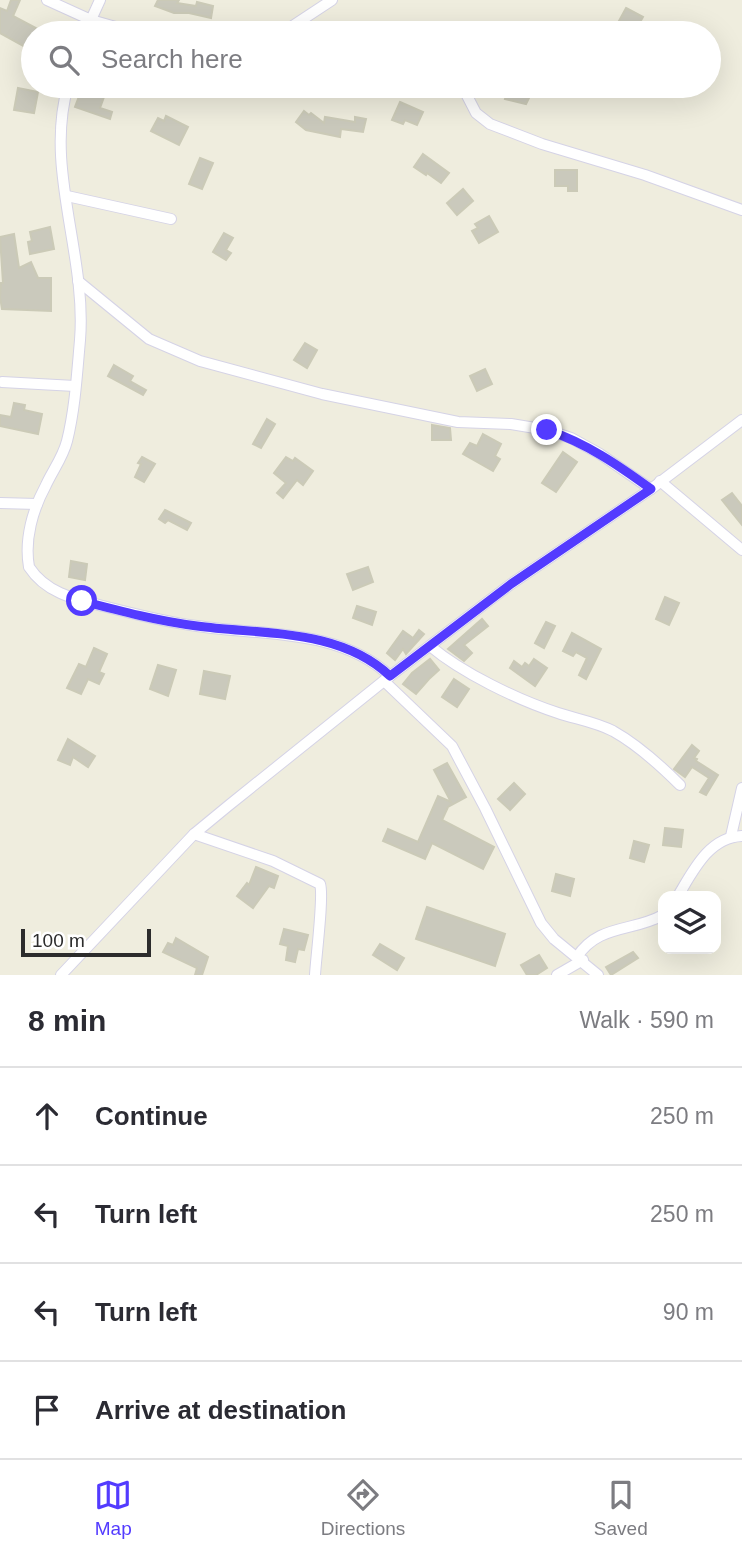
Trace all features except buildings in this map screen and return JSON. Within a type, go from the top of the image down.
[{"type":"street","points":[[47,0],[95,21]]},
{"type":"street","points":[[91,20],[100,0]]},
{"type":"street","points":[[300,21],[332,0]]},
{"type":"street","points":[[65,98],[59,129],[61,167],[78,281],[80,337],[66,443],[37,504],[28,543],[29,567],[46,585],[61,594],[148,617],[196,626],[312,639],[336,644],[368,657],[452,746],[537,915],[555,939],[598,975]]},
{"type":"street","points":[[469,98],[477,113],[490,124],[542,144],[742,210]]},
{"type":"street","points":[[67,196],[171,219]]},
{"type":"street","points":[[78,281],[149,339],[200,361],[322,394],[458,422],[511,424],[547,430],[571,438],[600,454],[651,489]]},
{"type":"street","points":[[80,303],[94,295]]},
{"type":"street","points":[[2,382],[75,386]]},
{"type":"street","points":[[61,975],[194,834],[387,678],[511,584],[651,489],[742,420]]},
{"type":"street","points":[[660,481],[742,550]]},
{"type":"street","points":[[0,503],[37,504]]},
{"type":"street","points":[[430,646],[458,667],[496,686],[555,712],[610,730],[661,767],[680,785]]},
{"type":"street","points":[[731,836],[742,788]]},
{"type":"street","points":[[194,834],[273,862],[320,884],[323,892],[315,975]]},
{"type":"street","points":[[681,891],[714,846],[731,836],[742,836]]},
{"type":"street","points":[[557,975],[580,959],[589,942],[597,937],[658,917]]},
{"type":"route","points":[[82,601],[196,626],[336,644],[368,657],[390,676],[511,584],[651,489],[600,454],[571,438],[547,430]]}]
